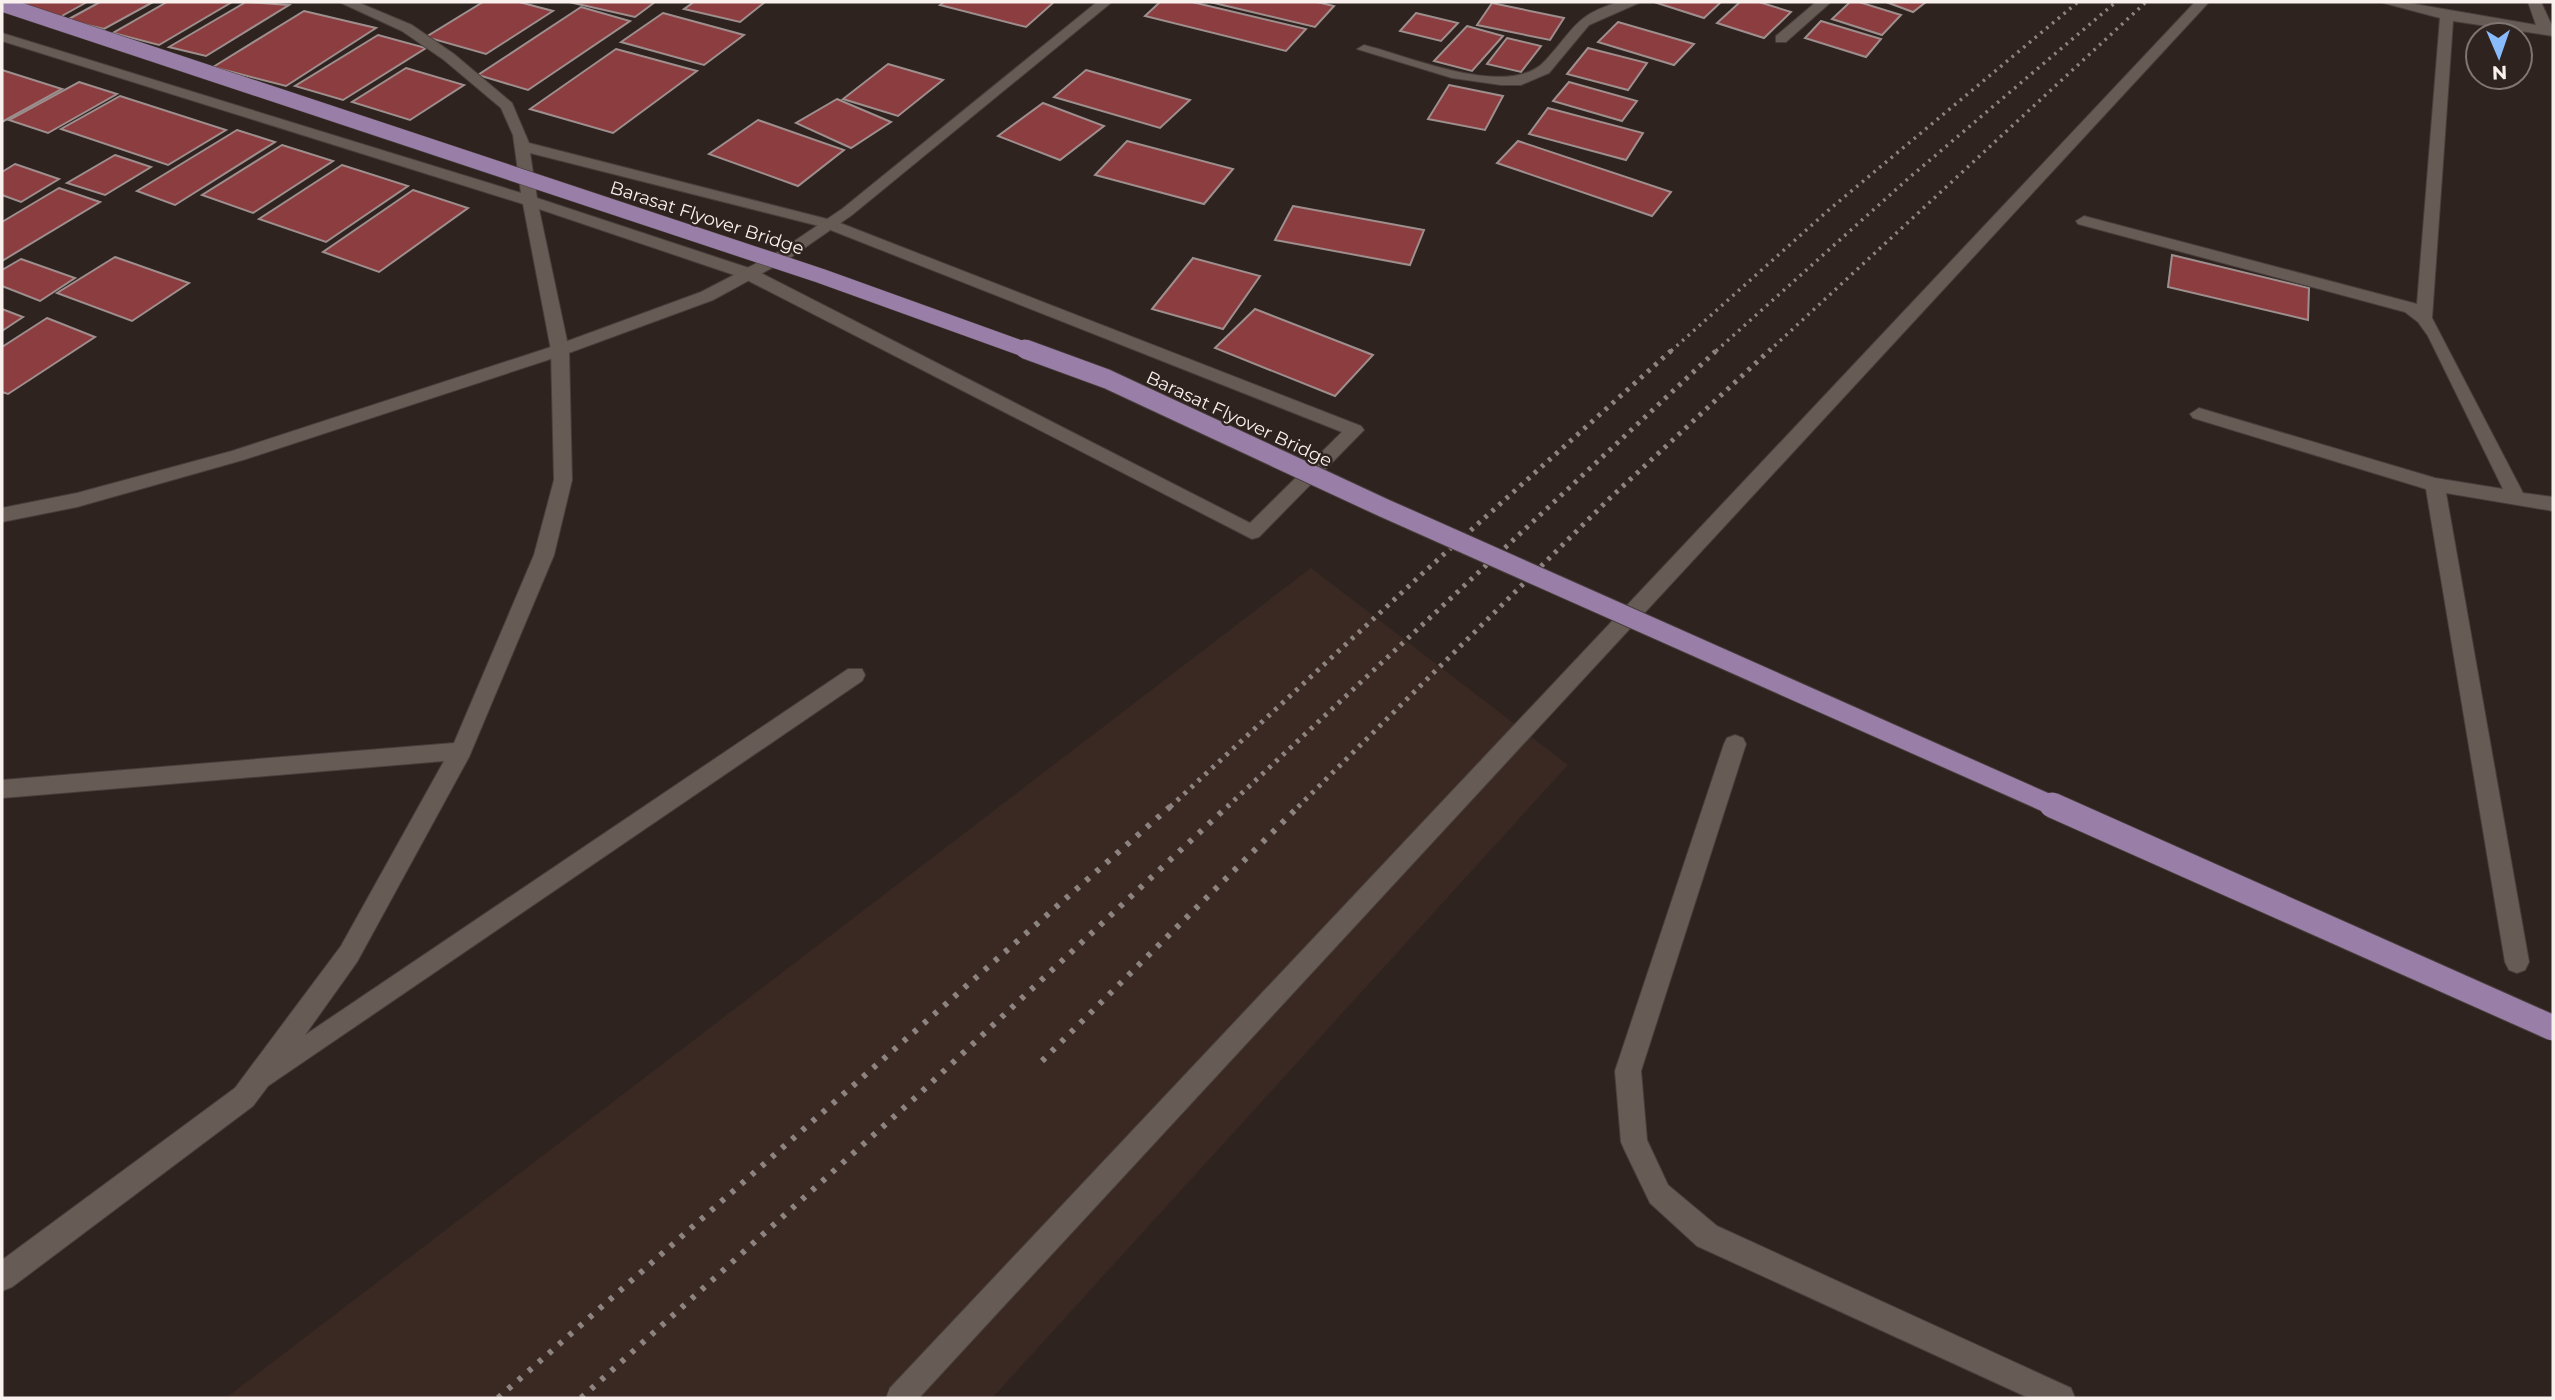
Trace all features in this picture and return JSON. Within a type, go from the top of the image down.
[{"type":"main road","name":"Barasat Flyover Bridge","points":[[2,4],[821,276],[1107,379],[1384,508],[2553,1028]]},
{"type":"street","points":[[2,1277],[244,1097],[255,1083],[349,954],[461,751],[544,555],[563,480],[560,350],[530,201],[520,135],[507,106],[449,57],[407,28],[346,2]]},
{"type":"street","points":[[2,515],[77,500],[237,456],[560,350],[707,296],[785,255],[830,224],[1105,2]]},
{"type":"street","points":[[1364,49],[1481,78],[1507,81],[1526,79],[1539,74],[1583,23],[1633,2]]},
{"type":"street","points":[[1781,38],[1824,2]]},
{"type":"street","points":[[900,1398],[2202,2]]},
{"type":"street","points":[[2387,2],[2464,27]]},
{"type":"street","points":[[2535,2],[2549,32]]},
{"type":"street","points":[[2447,22],[2549,32]]},
{"type":"street","points":[[2424,318],[2447,22]]},
{"type":"street","points":[[2,37],[530,201],[749,274],[1252,532],[1355,430],[830,224],[521,146]]},
{"type":"street","points":[[2,55],[24,44]]},
{"type":"street","points":[[2534,44],[2553,47]]},
{"type":"street","points":[[2084,221],[2411,308],[2424,318],[2517,499]]},
{"type":"street","points":[[2199,414],[2435,485],[2553,504]]},
{"type":"street","points":[[2435,485],[2517,962]]},
{"type":"street","points":[[255,1083],[855,675]]},
{"type":"street","points":[[1735,744],[1628,1071],[1634,1142],[1659,1194],[1707,1236],[2061,1398]]},
{"type":"street","points":[[2,789],[461,751]]},
{"type":"shaded area","points":[[1311,568],[1568,765],[992,1398],[226,1398]]},
{"type":"building","points":[[18,2],[87,2],[60,17]]},
{"type":"building","points":[[100,2],[153,2],[104,29],[67,20]]},
{"type":"building","points":[[167,2],[232,2],[159,45],[113,33]]},
{"type":"building","points":[[246,2],[289,5],[206,56],[169,47]]},
{"type":"building","points":[[483,2],[519,2],[553,11],[486,54],[426,37]]},
{"type":"building","points":[[569,2],[655,2],[635,17]]},
{"type":"building","points":[[694,2],[765,2],[740,22],[684,9]]},
{"type":"building","points":[[944,2],[1054,2],[1026,27],[940,5]]},
{"type":"building","points":[[1160,2],[1192,2],[1306,29],[1286,51],[1145,16]]},
{"type":"building","points":[[1210,2],[1317,2],[1334,6],[1315,27]]},
{"type":"building","points":[[1654,2],[1721,2],[1704,18]]},
{"type":"building","points":[[1740,2],[1759,2],[1791,12],[1764,38],[1717,23]]},
{"type":"building","points":[[1850,2],[1859,2],[1901,15],[1882,35],[1832,19]]},
{"type":"building","points":[[1886,2],[1926,2],[1913,12]]},
{"type":"building","points":[[1492,3],[1564,18],[1550,40],[1477,25]]},
{"type":"building","points":[[581,7],[630,21],[528,90],[478,75]]},
{"type":"building","points":[[304,11],[376,28],[286,86],[213,67]]},
{"type":"building","points":[[663,13],[744,35],[704,65],[621,42]]},
{"type":"building","points":[[1416,13],[1458,23],[1441,41],[1400,31]]},
{"type":"building","points":[[1821,21],[1881,39],[1866,57],[1805,38]]},
{"type":"building","points":[[1618,22],[1694,44],[1674,65],[1598,42]]},
{"type":"building","points":[[1467,26],[1503,36],[1472,71],[1434,61]]},
{"type":"building","points":[[378,35],[426,48],[343,100],[295,86]]},
{"type":"building","points":[[1507,38],[1541,46],[1521,72],[1487,64]]},
{"type":"building","points":[[1588,48],[1647,63],[1628,90],[1567,74]]},
{"type":"building","points":[[616,49],[697,71],[613,133],[530,109]]},
{"type":"building","points":[[888,64],[943,80],[898,116],[843,99]]},
{"type":"building","points":[[406,68],[464,85],[410,120],[352,102]]},
{"type":"building","points":[[2,70],[62,89],[2,122]]},
{"type":"building","points":[[1086,70],[1190,100],[1160,128],[1054,97]]},
{"type":"building","points":[[79,82],[117,94],[48,133],[9,120]]},
{"type":"building","points":[[1569,82],[1637,101],[1622,121],[1553,101]]},
{"type":"building","points":[[1449,85],[1503,96],[1485,130],[1428,119]]},
{"type":"building","points":[[120,96],[226,130],[168,165],[61,129]]},
{"type":"building","points":[[837,99],[891,122],[851,148],[796,123]]},
{"type":"building","points":[[1043,103],[1104,126],[1060,160],[998,136]]},
{"type":"building","points":[[1548,108],[1643,133],[1626,160],[1529,134]]},
{"type":"building","points":[[758,120],[844,150],[798,186],[709,154]]},
{"type":"building","points":[[237,130],[275,142],[175,205],[137,191]]},
{"type":"building","points":[[1127,141],[1233,169],[1204,204],[1095,175]]},
{"type":"building","points":[[1518,141],[1671,192],[1652,216],[1497,163]]},
{"type":"building","points":[[282,145],[333,161],[253,213],[202,195]]},
{"type":"building","points":[[115,155],[151,167],[105,195],[67,183]]},
{"type":"building","points":[[15,164],[59,179],[21,202],[2,195],[2,172]]},
{"type":"building","points":[[342,165],[408,186],[326,242],[259,219]]},
{"type":"building","points":[[59,188],[100,202],[2,261],[2,222]]},
{"type":"building","points":[[413,190],[468,208],[379,272],[323,252]]},
{"type":"building","points":[[1293,206],[1424,230],[1410,265],[1275,240]]},
{"type":"building","points":[[2172,255],[2309,288],[2308,320],[2168,287]]},
{"type":"building","points":[[115,257],[189,283],[132,321],[57,293]]},
{"type":"building","points":[[1193,258],[1260,276],[1223,329],[1152,309]]},
{"type":"building","points":[[21,259],[75,278],[40,301],[2,286],[2,270]]},
{"type":"building","points":[[2,309],[23,317],[2,331]]},
{"type":"building","points":[[1255,309],[1373,355],[1335,396],[1215,348]]},
{"type":"building","points":[[47,318],[95,337],[8,394],[2,392],[2,347]]},
{"type":"railway","points":[[1671,351],[1831,208],[2078,2]]},
{"type":"railway","points":[[1716,351],[1910,177],[2116,2]]},
{"type":"railway","points":[[1769,351],[2146,2]]},
{"type":"railway","points":[[1170,807],[1423,573],[1673,349]]},
{"type":"railway","points":[[1227,807],[1718,349]]},
{"type":"railway","points":[[1298,807],[1609,499],[1771,349]]},
{"type":"railway","points":[[498,1398],[1172,805]]},
{"type":"railway","points":[[581,1398],[917,1096],[1229,805]]},
{"type":"railway","points":[[1042,1061],[1300,805]]}]
